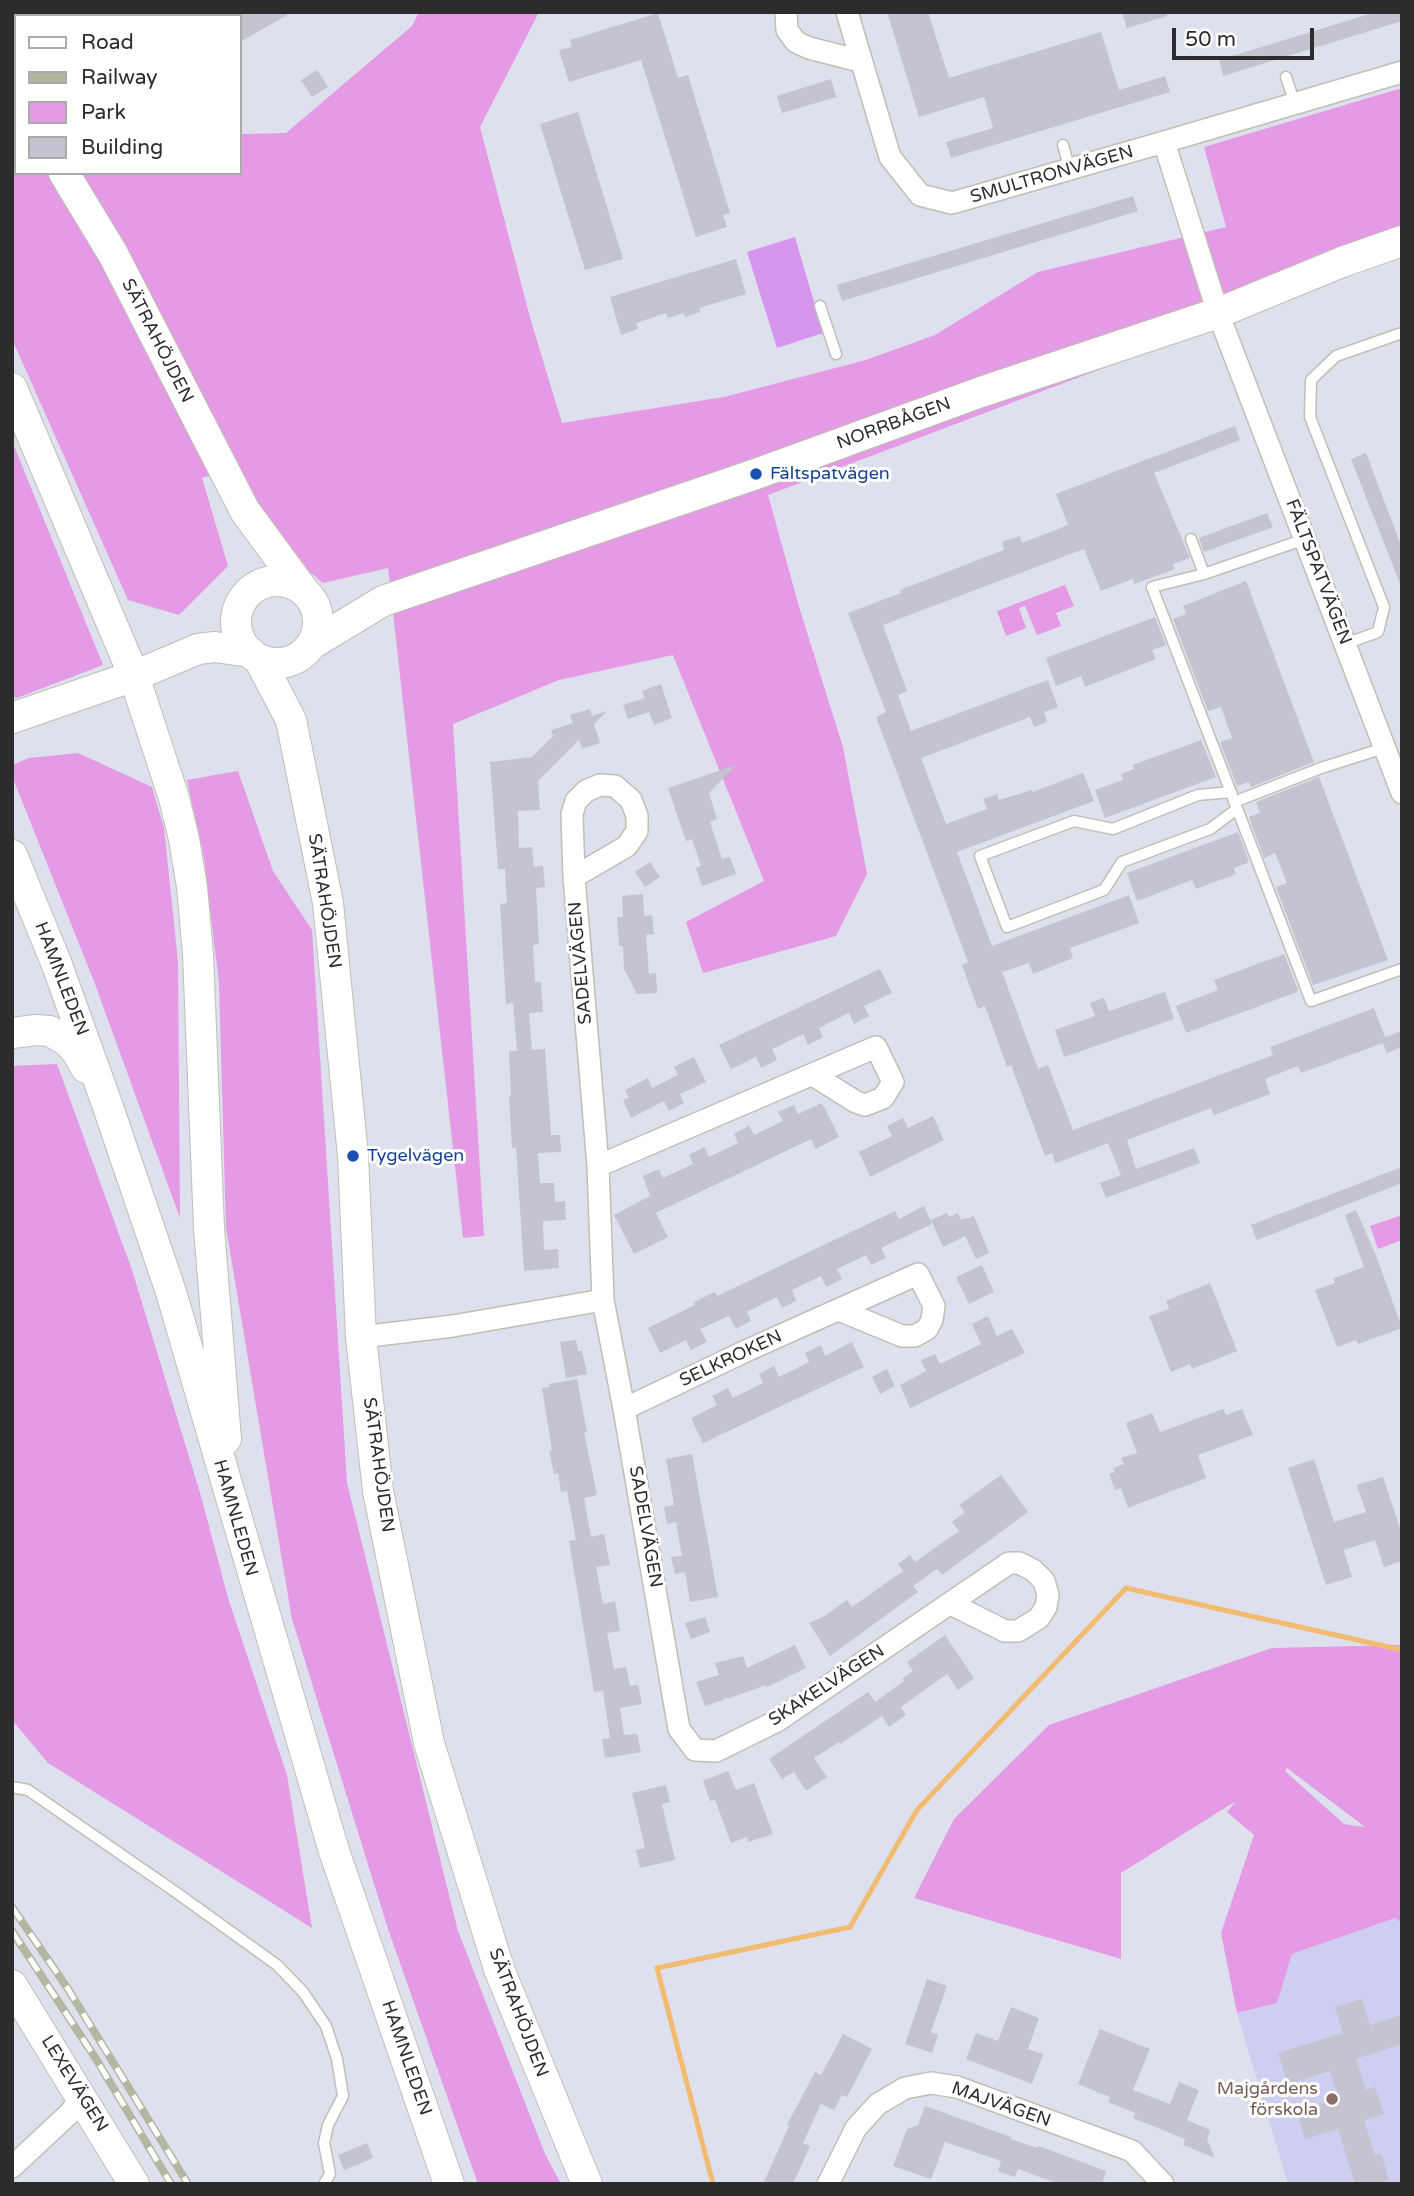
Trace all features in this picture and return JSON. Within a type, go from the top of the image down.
[{"type":"street","points":[[786,12],[787,30],[796,42],[860,61]]},
{"type":"street","name":"SMULTRONVÄGEN","points":[[847,12],[890,157],[920,195],[952,203],[1402,72]]},
{"type":"street","points":[[1164,142],[1218,313]]},
{"type":"street","name":"SÄTRAHÖJDEN","points":[[65,175],[113,254],[245,511],[307,594]]},
{"type":"street","name":"NORRBÅGEN","points":[[307,594],[342,605],[383,601],[756,474],[981,392],[1218,313],[1342,262],[1402,241]]},
{"type":"street","name":"FÄLTSPATVÄGEN","points":[[1218,313],[1402,793]]},
{"type":"street","points":[[12,388],[134,676],[174,797],[192,887],[198,954],[210,1253],[232,1507]]},
{"type":"street","name":"SÄTRAHÖJDEN","points":[[244,600],[255,572],[256,553],[245,511]]},
{"type":"street","points":[[12,718],[134,676],[198,649],[215,647],[283,663],[294,660],[308,648],[318,621],[316,609],[307,594],[280,581],[268,582],[256,587],[244,600],[170,659]]},
{"type":"street","points":[[244,600],[237,618],[237,631],[254,656]]},
{"type":"street","name":"NORRBÅGEN","points":[[308,648],[383,601]]},
{"type":"street","name":"SÄTRAHÖJDEN","points":[[308,648],[293,678],[291,720],[328,903],[353,1156],[362,1337],[378,1491],[429,1743],[499,1969],[587,2184]]},
{"type":"street","name":"SÄTRAHÖJDEN","points":[[254,656],[291,720]]},
{"type":"street","name":"HAMNLEDEN","points":[[12,855],[57,965],[171,1292],[334,1851],[449,2184]]},
{"type":"street","name":"SADELVÄGEN","points":[[574,877],[598,1166],[603,1300],[625,1409],[679,1729],[695,1751]]},
{"type":"street","points":[[12,1033],[50,1031],[67,1041],[76,1051],[107,1104]]},
{"type":"street","points":[[598,1166],[813,1075]]},
{"type":"street","points":[[362,1337],[453,1326],[603,1300]]},
{"type":"street","name":"SELKROKEN","points":[[625,1409],[839,1310]]},
{"type":"street","name":"SKAKELVÄGEN","points":[[695,1751],[716,1751],[777,1721],[951,1604]]},
{"type":"street","name":"LEXEVÄGEN","points":[[12,1985],[134,2184]]},
{"type":"street","name":"MAJVÄGEN","points":[[828,2184],[856,2129],[878,2104],[905,2088],[931,2083],[957,2087],[1132,2151],[1163,2184]]},
{"type":"street","points":[[12,2167],[70,2112],[82,2096]]},
{"type":"lane","points":[[1286,77],[1294,104]]},
{"type":"lane","points":[[1063,145],[1070,170]]},
{"type":"lane","points":[[820,306],[836,354]]},
{"type":"lane","points":[[1345,644],[1378,632],[1384,607],[1310,417],[1311,380],[1336,356],[1402,333]]},
{"type":"lane","points":[[1191,539],[1204,574]]},
{"type":"lane","points":[[1305,539],[1204,574],[1152,587],[1311,1001],[1402,969]]},
{"type":"lane","points":[[1234,801],[1198,795],[1113,829],[1074,821],[980,856],[1007,927],[1104,890],[1122,862],[1210,829],[1234,801],[1321,768],[1384,748]]},
{"type":"lane","points":[[12,1787],[28,1790],[177,1893],[277,1965],[303,1992],[326,2026],[337,2059],[343,2096],[328,2125],[324,2143],[330,2174],[324,2184]]},
{"type":"shaded area","points":[[795,237],[823,333],[777,348],[747,252]]},
{"type":"shaded area","name":"Majgårdens förskola","points":[[1395,1918],[1402,1923],[1402,2184],[1288,2184],[1237,2013],[1277,2003],[1292,1954]]},
{"type":"green space","points":[[12,12],[78,14],[14,14],[14,175],[242,175],[242,134],[286,133],[412,26],[419,12],[539,12],[480,127],[531,321],[562,423],[724,397],[866,360],[935,335],[1038,272],[1226,227],[1204,147],[1402,88],[1402,255],[768,495],[800,610],[843,747],[867,874],[836,936],[703,973],[686,922],[764,881],[673,655],[559,680],[453,724],[484,1236],[463,1238],[388,568],[323,583],[287,553],[238,467],[202,478],[228,566],[179,615],[128,600],[12,339]]},
{"type":"green space","points":[[12,441],[103,665],[17,698],[12,696]]},
{"type":"green space","points":[[1065,585],[1074,606],[1056,613],[1061,626],[1037,635],[1025,606],[1019,608],[1026,628],[1006,636],[997,611]]},
{"type":"green space","points":[[78,753],[152,787],[164,828],[178,962],[180,1218],[95,984],[12,776],[12,765],[29,758]]},
{"type":"green space","points":[[238,771],[273,871],[312,930],[347,1483],[458,1931],[545,2154],[561,2184],[478,2184],[388,1929],[292,1619],[226,1228],[219,983],[204,858],[187,780]]},
{"type":"green space","points":[[57,1064],[132,1270],[201,1496],[228,1598],[287,1775],[312,1928],[48,1763],[12,1720],[12,1066]]},
{"type":"green space","points":[[1402,1215],[1402,1240],[1378,1249],[1370,1226]]},
{"type":"green space","points":[[1402,1645],[1402,1923],[1395,1918],[1292,1954],[1277,2003],[1237,2013],[1221,1933],[1254,1835],[1227,1812],[1236,1801],[1121,1873],[1121,1959],[914,1898],[954,1819],[1049,1725],[1272,1648]],"holes":[[[1287,1768],[1365,1827],[1344,1824],[1285,1771]]]},
{"type":"building","points":[[240,12],[292,12],[242,41]]},
{"type":"building","points":[[887,12],[928,12],[949,78],[1101,32],[1119,90],[1165,76],[1170,92],[951,158],[946,142],[993,128],[984,97],[919,117]]},
{"type":"building","points":[[1122,12],[1167,12],[1167,16],[1127,28]]},
{"type":"building","points":[[1376,12],[1402,12],[1402,21],[1223,76],[1219,60]]},
{"type":"building","points":[[658,13],[678,78],[688,75],[730,213],[723,215],[727,227],[696,237],[641,60],[569,82],[559,50],[572,47],[570,40]]},
{"type":"building","points":[[317,70],[328,87],[312,97],[301,80]]},
{"type":"building","points":[[831,79],[836,97],[782,113],[777,96]]},
{"type":"building","points":[[578,112],[623,259],[585,270],[540,124]]},
{"type":"building","points":[[1133,196],[1138,211],[842,301],[837,285]]},
{"type":"building","points":[[736,259],[746,294],[699,308],[700,312],[685,317],[684,313],[668,318],[666,313],[636,323],[638,329],[621,335],[610,297]]},
{"type":"building","points":[[1235,426],[1240,440],[1154,473],[1190,558],[1173,564],[1175,569],[1134,584],[1133,579],[1101,591],[1084,549],[883,625],[907,691],[898,695],[911,731],[1048,680],[1058,707],[1044,712],[1047,722],[1034,727],[1030,717],[921,758],[946,824],[987,809],[983,799],[997,794],[999,800],[1032,792],[1083,773],[1094,801],[957,852],[992,946],[1129,895],[1139,923],[1070,948],[1073,958],[1033,974],[1029,963],[1002,972],[1038,1069],[1048,1065],[1073,1130],[1273,1055],[1270,1047],[1374,1008],[1385,1037],[1402,1031],[1402,1047],[1387,1053],[1383,1043],[1301,1073],[1298,1066],[1265,1079],[1270,1094],[1214,1115],[1211,1108],[1127,1140],[1136,1169],[1194,1148],[1200,1163],[1106,1198],[1100,1183],[1121,1175],[1108,1143],[1055,1163],[1052,1153],[1045,1156],[1011,1065],[1007,1067],[985,1006],[978,1009],[962,965],[968,962],[876,717],[886,712],[848,613],[1004,550],[1002,542],[1019,536],[1022,543],[1068,525],[1056,494]]},
{"type":"building","points":[[1366,453],[1402,548],[1402,589],[1351,459]]},
{"type":"building","points":[[1267,513],[1273,527],[1204,552],[1199,538]]},
{"type":"building","points":[[1246,581],[1314,762],[1251,787],[1249,782],[1237,786],[1220,742],[1232,738],[1221,707],[1208,711],[1173,619],[1186,614],[1183,606]]},
{"type":"building","points":[[1155,617],[1166,645],[1152,650],[1156,659],[1085,687],[1081,676],[1056,686],[1046,658]]},
{"type":"building","points":[[661,684],[672,718],[654,725],[649,712],[628,719],[623,705],[645,698],[642,691]]},
{"type":"building","points":[[590,709],[592,716],[607,711],[594,724],[600,743],[582,749],[579,740],[538,781],[540,810],[518,811],[519,848],[532,847],[534,867],[543,866],[545,887],[536,888],[539,944],[533,945],[535,982],[541,982],[543,1012],[529,1013],[532,1050],[545,1049],[551,1135],[560,1135],[561,1152],[538,1153],[540,1183],[554,1183],[555,1202],[565,1201],[566,1220],[543,1221],[544,1250],[558,1249],[559,1268],[524,1271],[516,1147],[512,1148],[509,1096],[509,1051],[517,1051],[513,1003],[506,1004],[500,904],[507,903],[505,869],[498,869],[490,762],[532,757],[553,736],[551,730],[573,723],[570,715]]},
{"type":"building","points":[[1201,740],[1216,777],[1105,818],[1095,790],[1123,780],[1121,774],[1134,769],[1133,765]]},
{"type":"building","points":[[736,765],[709,793],[717,819],[710,822],[722,859],[730,857],[736,874],[702,886],[696,868],[701,866],[692,839],[686,841],[668,788]]},
{"type":"building","points":[[1319,777],[1388,960],[1313,985],[1276,887],[1287,883],[1275,853],[1264,858],[1249,817],[1260,813],[1256,802]]},
{"type":"building","points":[[1238,832],[1249,862],[1234,868],[1236,874],[1196,889],[1192,880],[1137,901],[1127,873]]},
{"type":"building","points":[[650,862],[660,877],[645,887],[635,872]]},
{"type":"building","points":[[643,894],[644,916],[652,915],[654,934],[646,935],[649,974],[656,973],[657,993],[637,994],[624,969],[617,917],[623,917],[622,896]]},
{"type":"building","points":[[1284,954],[1297,992],[1186,1033],[1176,1006],[1218,990],[1214,980]]},
{"type":"building","points":[[880,969],[892,993],[864,1006],[869,1016],[854,1024],[849,1013],[819,1028],[823,1037],[808,1045],[803,1034],[772,1049],[777,1060],[761,1068],[756,1057],[731,1069],[719,1045]]},
{"type":"building","points":[[1165,992],[1174,1019],[1064,1057],[1055,1030],[1095,1016],[1090,1003],[1104,998],[1109,1011]]},
{"type":"building","points":[[694,1057],[706,1082],[680,1094],[684,1103],[669,1111],[664,1101],[631,1118],[623,1100],[629,1098],[625,1090],[648,1078],[652,1088],[678,1075],[674,1067]]},
{"type":"building","points":[[822,1103],[839,1137],[816,1149],[811,1139],[656,1213],[668,1237],[634,1254],[614,1215],[650,1196],[643,1176],[659,1169],[663,1178],[693,1164],[689,1155],[704,1147],[709,1157],[738,1143],[734,1134],[749,1126],[754,1135],[783,1121],[778,1112],[794,1105],[798,1114]]},
{"type":"building","points":[[933,1116],[944,1140],[870,1177],[859,1152],[892,1136],[887,1126],[903,1118],[908,1128]]},
{"type":"building","points":[[1402,1167],[1402,1183],[1257,1240],[1251,1225]]},
{"type":"building","points":[[924,1206],[932,1224],[881,1248],[886,1258],[871,1265],[866,1255],[837,1269],[842,1279],[826,1287],[821,1276],[792,1290],[796,1301],[782,1308],[777,1297],[747,1312],[751,1321],[736,1329],[729,1316],[700,1329],[707,1342],[691,1350],[686,1340],[660,1353],[648,1328],[695,1305],[694,1302],[715,1292],[717,1296],[895,1211],[899,1219]]},
{"type":"building","points":[[1356,1210],[1377,1258],[1402,1328],[1358,1344],[1356,1340],[1337,1347],[1315,1290],[1335,1283],[1334,1278],[1364,1267],[1345,1215]]},
{"type":"building","points":[[947,1213],[949,1217],[958,1213],[961,1220],[974,1216],[989,1253],[976,1259],[965,1236],[943,1247],[931,1220]]},
{"type":"building","points":[[982,1265],[994,1292],[969,1304],[956,1277]]},
{"type":"building","points":[[1210,1283],[1237,1351],[1192,1369],[1190,1364],[1171,1372],[1149,1316],[1169,1309],[1166,1301]]},
{"type":"building","points":[[988,1316],[997,1336],[1012,1329],[1025,1353],[910,1408],[900,1385],[926,1371],[921,1360],[935,1354],[940,1364],[981,1344],[972,1324]]},
{"type":"building","points":[[576,1340],[578,1351],[582,1351],[587,1374],[566,1378],[560,1342]]},
{"type":"building","points":[[852,1342],[864,1367],[703,1443],[691,1418],[717,1405],[712,1396],[728,1388],[733,1398],[763,1383],[759,1374],[774,1366],[779,1377],[809,1362],[805,1353],[821,1345],[825,1356]]},
{"type":"building","points":[[887,1369],[895,1386],[880,1394],[872,1377]]},
{"type":"building","points":[[577,1379],[587,1432],[584,1432],[597,1495],[584,1498],[591,1537],[604,1534],[610,1565],[596,1567],[603,1604],[615,1601],[620,1631],[607,1633],[614,1669],[626,1667],[630,1686],[638,1685],[642,1704],[620,1708],[624,1735],[637,1734],[641,1752],[605,1758],[602,1739],[610,1738],[603,1691],[594,1692],[569,1541],[576,1540],[567,1491],[561,1492],[558,1473],[554,1474],[542,1388],[550,1387],[549,1384]]},
{"type":"building","points":[[1223,1409],[1226,1415],[1242,1409],[1253,1435],[1198,1455],[1206,1478],[1128,1508],[1121,1488],[1115,1490],[1109,1474],[1115,1472],[1113,1468],[1124,1464],[1121,1458],[1137,1453],[1126,1423],[1152,1413],[1160,1432]]},
{"type":"building","points":[[692,1454],[718,1597],[690,1602],[685,1572],[675,1574],[671,1557],[682,1556],[676,1522],[667,1524],[664,1507],[674,1505],[666,1459]]},
{"type":"building","points":[[1314,1459],[1334,1522],[1366,1512],[1357,1485],[1383,1477],[1402,1534],[1402,1561],[1384,1567],[1375,1540],[1344,1550],[1352,1577],[1326,1585],[1288,1468]]},
{"type":"building","points":[[1001,1475],[1028,1512],[942,1575],[937,1569],[913,1586],[918,1592],[830,1656],[809,1623],[823,1617],[847,1600],[852,1607],[903,1571],[898,1564],[910,1555],[915,1562],[959,1531],[952,1522],[965,1512],[959,1505]]},
{"type":"building","points":[[705,1617],[710,1632],[691,1639],[685,1623]]},
{"type":"building","points":[[945,1635],[974,1678],[958,1690],[947,1674],[901,1707],[906,1715],[889,1727],[882,1716],[814,1758],[827,1777],[806,1791],[794,1772],[782,1779],[769,1759],[868,1692],[875,1702],[913,1671],[907,1662]]},
{"type":"building","points":[[795,1645],[806,1668],[767,1687],[766,1685],[727,1699],[726,1697],[705,1706],[696,1682],[719,1675],[715,1663],[743,1656],[747,1668]]},
{"type":"building","points":[[728,1771],[736,1790],[754,1783],[773,1834],[748,1842],[747,1837],[731,1843],[715,1800],[710,1801],[703,1781]]},
{"type":"building","points":[[666,1785],[670,1802],[662,1804],[675,1860],[640,1868],[636,1850],[645,1848],[632,1793]]},
{"type":"building","points":[[927,1979],[947,1986],[931,2032],[938,2035],[932,2053],[905,2044]]},
{"type":"building","points":[[1362,1999],[1370,2025],[1402,2015],[1402,2044],[1356,2059],[1366,2090],[1375,2087],[1384,2114],[1364,2120],[1375,2155],[1381,2153],[1389,2180],[1377,2184],[1355,2184],[1338,2129],[1305,2139],[1297,2112],[1339,2099],[1330,2071],[1288,2084],[1278,2053],[1343,2033],[1335,2007]]},
{"type":"building","points":[[1011,2007],[1039,2018],[1028,2049],[1043,2054],[1032,2084],[966,2059],[976,2033],[998,2041]]},
{"type":"building","points":[[1100,2029],[1150,2049],[1133,2090],[1170,2104],[1179,2082],[1199,2090],[1187,2120],[1210,2130],[1207,2139],[1215,2158],[1183,2145],[1185,2139],[1133,2118],[1135,2113],[1108,2102],[1110,2097],[1078,2084]]},
{"type":"building","points":[[843,2034],[872,2049],[847,2097],[842,2095],[834,2110],[821,2104],[803,2143],[810,2146],[793,2184],[763,2184],[789,2126],[787,2125],[815,2072],[821,2075]]},
{"type":"building","points":[[925,2106],[1011,2137],[1010,2139],[1038,2148],[1039,2146],[1106,2171],[1102,2184],[1059,2184],[1018,2169],[1015,2177],[998,2171],[1001,2161],[945,2142],[931,2179],[893,2166],[907,2129],[918,2125]]},
{"type":"building","points":[[367,2143],[373,2158],[344,2170],[338,2155]]},
{"type":"waterway","points":[[713,2184],[657,1968],[850,1927],[917,1810],[1126,1588],[1402,1650]]},
{"type":"railway","points":[[12,1907],[68,1989],[188,2184]]},
{"type":"railway","points":[[12,1931],[96,2059],[171,2184]]},
{"type":"place","name":"Fältspatvägen","points":[[756,474]]},
{"type":"place","name":"Tygelvägen","points":[[353,1156]]},
{"type":"place","name":"Majgårdens förskola","points":[[1332,2099]]}]
